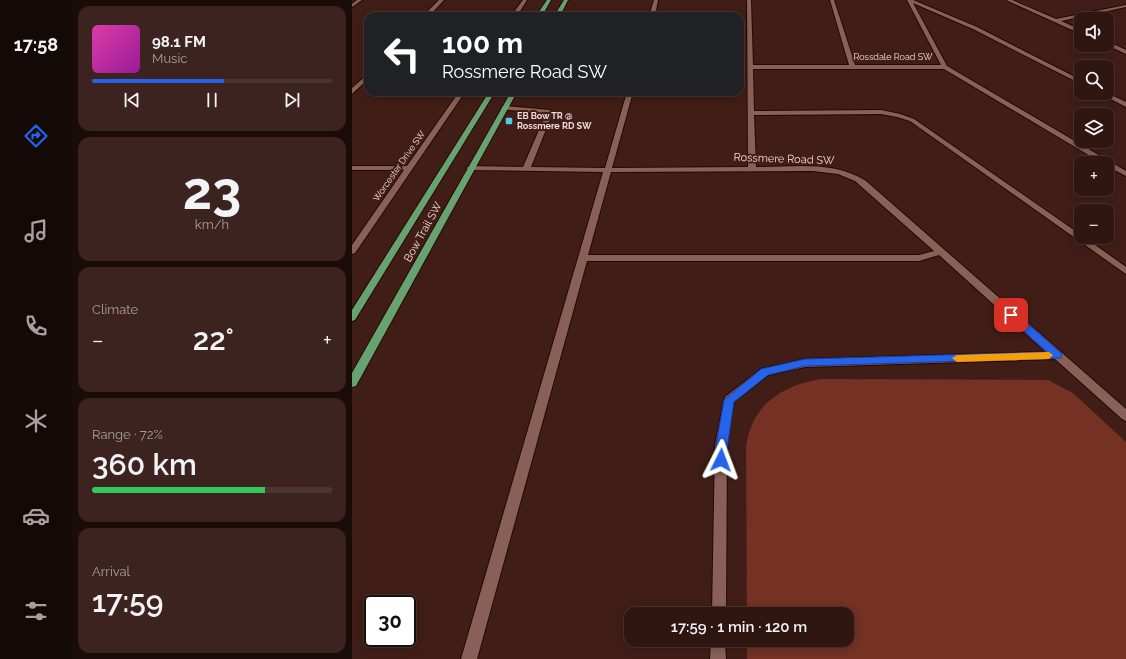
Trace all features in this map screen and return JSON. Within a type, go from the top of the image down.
[{"type":"main road","points":[[542,12],[549,0]]},
{"type":"main road","points":[[559,12],[566,0]]},
{"type":"main road","name":"Bow Trail SW","points":[[352,318],[490,96]]},
{"type":"main road","name":"Bow Trail SW","points":[[352,383],[470,168],[512,96]]},
{"type":"street","points":[[352,6],[360,0]]},
{"type":"street","points":[[430,12],[442,0]]},
{"type":"street","points":[[517,12],[525,0]]},
{"type":"street","points":[[653,12],[656,0]]},
{"type":"street","points":[[749,0],[752,168]]},
{"type":"street","points":[[832,0],[852,66]]},
{"type":"street","points":[[909,0],[945,67]]},
{"type":"street","points":[[909,0],[927,6],[1074,78]]},
{"type":"street","points":[[1008,0],[1074,29]]},
{"type":"street","points":[[1055,21],[1126,6]]},
{"type":"street","points":[[1114,46],[1126,52]]},
{"type":"street","name":"Rossdale Road SW","points":[[750,67],[945,67],[1095,156]]},
{"type":"street","points":[[352,92],[364,80]]},
{"type":"street","name":"Worcester Drive SW","points":[[352,251],[459,96]]},
{"type":"street","points":[[469,659],[629,96]]},
{"type":"street","points":[[1114,99],[1126,105]]},
{"type":"street","points":[[504,108],[550,112],[526,169]]},
{"type":"street","points":[[751,113],[881,112],[898,115],[912,120],[1126,271]]},
{"type":"street","name":"Rossdale Road SW","points":[[1114,167],[1126,174]]},
{"type":"street","points":[[352,168],[410,168]]},
{"type":"street","name":"Rossmere Road SW","points":[[470,168],[608,170],[752,168],[823,169],[850,175],[863,183],[939,252],[1126,416]]},
{"type":"street","points":[[583,258],[919,258],[939,252]]},
{"type":"street","points":[[719,607],[721,445],[730,400],[765,372],[805,363],[1057,355]]},
{"type":"street","points":[[718,647],[718,659]]},
{"type":"shaded area","points":[[821,379],[1048,380],[1073,393],[1126,442],[1126,659],[747,659],[747,647],[854,647],[854,607],[747,607],[746,447],[749,432],[762,408],[771,400],[781,392],[807,382]]},
{"type":"slow traffic","points":[[957,358],[1049,355]]},
{"type":"place","name":"EB Bow TR @ Rossmere RD SW","points":[[509,121]]},
{"type":"route","points":[[721,460],[721,445],[730,400],[765,372],[805,363],[1057,355],[1011,315]]}]
